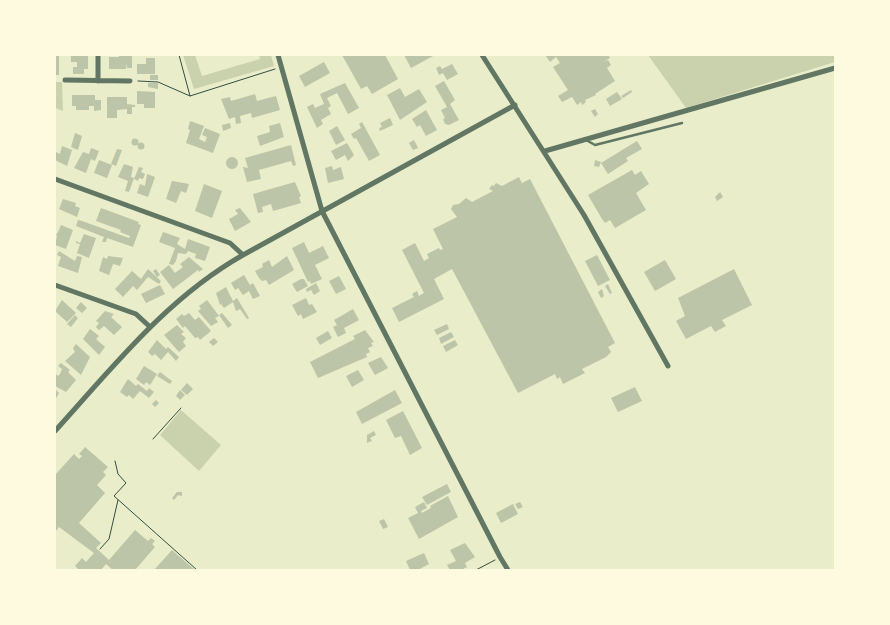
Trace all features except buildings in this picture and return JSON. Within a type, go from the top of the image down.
[{"type":"street","points":[[98,55],[98,81]]},
{"type":"street","points":[[278,55],[322,211],[508,570]]},
{"type":"street","points":[[482,55],[545,151],[624,284],[668,366]]},
{"type":"street","points":[[545,151],[835,68]]},
{"type":"street","points":[[64,80],[130,81]]},
{"type":"street","points":[[55,431],[149,326],[201,282],[243,255],[515,105]]},
{"type":"street","points":[[55,179],[230,243],[243,255]]},
{"type":"street","points":[[55,285],[136,314],[149,326]]},
{"type":"lane","points":[[584,140],[595,145],[682,123]]},
{"type":"path","points":[[179,55],[190,96]]},
{"type":"path","points":[[130,81],[158,82],[190,96],[281,67]]},
{"type":"path","points":[[153,439],[181,408]]},
{"type":"path","points":[[115,461],[118,474],[126,483],[114,496],[197,570]]},
{"type":"path","points":[[100,549],[109,539],[118,500]]},
{"type":"path","points":[[476,570],[500,557]]},
{"type":"green space","points":[[183,55],[195,55],[202,76],[260,59],[259,55],[271,55],[274,66],[194,89]]},
{"type":"green space","points":[[648,55],[835,55],[835,62],[686,108]]},
{"type":"green space","points":[[55,82],[62,82],[63,111],[55,108]]},
{"type":"green space","points":[[181,410],[221,445],[199,471],[160,435]]}]
